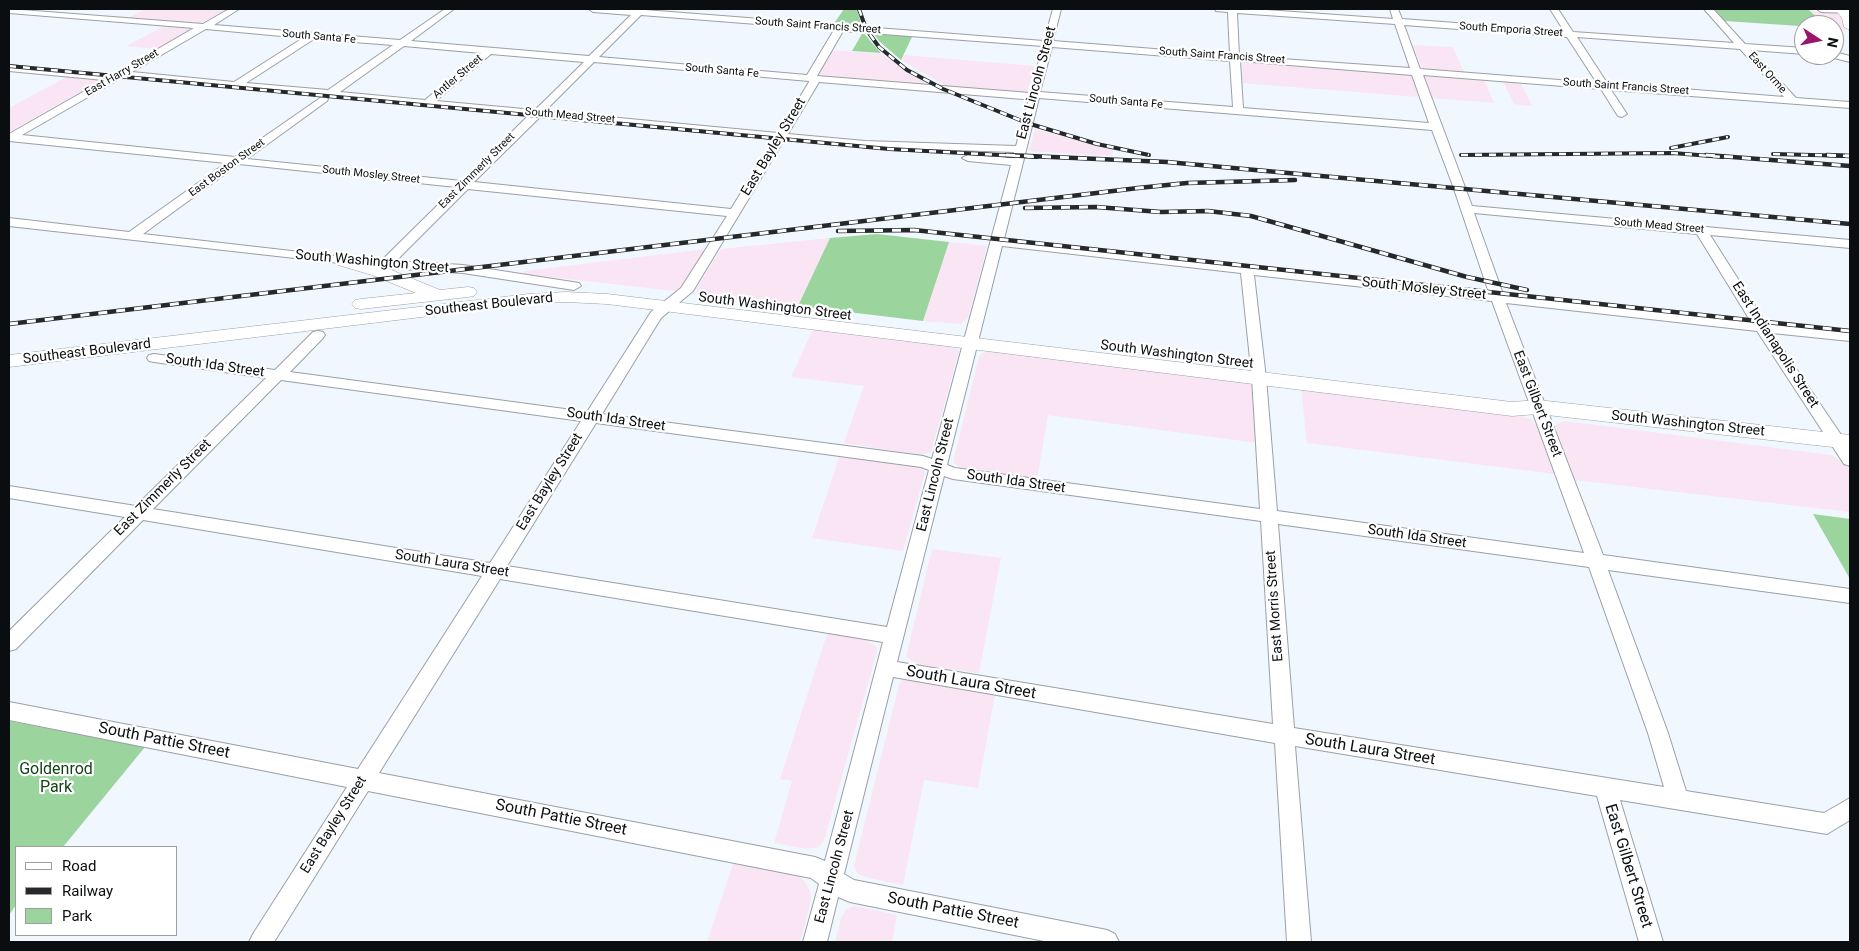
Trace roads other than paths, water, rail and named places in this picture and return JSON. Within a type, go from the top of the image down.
[{"type":"main road","points":[[1846,12],[1850,27]]},
{"type":"main road","points":[[344,261],[381,267],[438,295],[459,302],[484,304]]},
{"type":"main road","name":"South Washington Street","points":[[574,286],[671,302]]},
{"type":"main road","name":"Southeast Boulevard","points":[[9,348],[438,295],[574,286]]},
{"type":"main road","name":"Southeast Boulevard","points":[[9,361],[484,304],[566,297],[671,302],[972,337]]},
{"type":"main road","name":"South Washington Street","points":[[972,337],[1258,371],[1512,410],[1538,408],[1846,443]]},
{"type":"street","name":"East Harry Street","points":[[9,137],[235,9]]},
{"type":"street","name":"East Boston Street","points":[[132,237],[450,9]]},
{"type":"street","name":"South Saint Francis Street","points":[[593,9],[640,11],[1850,105]]},
{"type":"street","name":"East Lincoln Street","points":[[815,942],[1057,9]]},
{"type":"street","name":"South Emporia Street","points":[[1219,9],[1794,50]]},
{"type":"street","points":[[1232,9],[1238,111]]},
{"type":"street","name":"East Gilbert Street","points":[[1394,9],[1467,208],[1497,297],[1658,733],[1678,800]]},
{"type":"street","points":[[1554,9],[1622,114]]},
{"type":"street","name":"East Orme","points":[[1708,9],[1792,100]]},
{"type":"street","points":[[1821,9],[1846,12]]},
{"type":"street","name":"South Santa Fe","points":[[9,10],[1022,96],[1035,95],[1436,127]]},
{"type":"street","points":[[9,18],[24,10]]},
{"type":"street","name":"East Zimmerly Street","points":[[381,267],[640,11]]},
{"type":"street","name":"East Bayley Street","points":[[260,942],[656,315],[686,291],[814,82],[812,74],[840,28]]},
{"type":"street","points":[[236,85],[312,36]]},
{"type":"street","name":"Antler Street","points":[[427,103],[489,51]]},
{"type":"street","name":"South Mead Street","points":[[9,68],[236,85],[327,96],[535,113],[1018,162]]},
{"type":"street","name":"South Mosley Street","points":[[9,137],[734,213]]},
{"type":"street","name":"South Mead Street","points":[[780,139],[885,145],[1020,149]]},
{"type":"street","name":"South Mead Street","points":[[1467,208],[1850,244]]},
{"type":"street","name":"South Washington Street","points":[[9,222],[344,261]]},
{"type":"street","name":"East Indianapolis Street","points":[[1701,230],[1761,327],[1846,443],[1850,460]]},
{"type":"street","name":"South Mosley Street","points":[[997,242],[1850,337]]},
{"type":"street","name":"South Washington Street","points":[[381,267],[463,269],[574,286]]},
{"type":"street","name":"East Morris Street","points":[[1246,271],[1258,371],[1299,942]]},
{"type":"street","name":"East Zimmerly Street","points":[[9,643],[318,335]]},
{"type":"street","name":"South Ida Street","points":[[154,358],[918,461],[955,473],[1850,596]]},
{"type":"street","name":"South Laura Street","points":[[9,492],[895,636]]},
{"type":"street","name":"South Laura Street","points":[[886,668],[1284,736],[1826,824],[1850,808]]},
{"type":"street","name":"South Pattie Street","points":[[9,711],[815,868],[850,891],[1108,942]]},
{"type":"street","name":"East Gilbert Street","points":[[1606,789],[1651,942]]},
{"type":"railway","points":[[859,9],[866,29],[879,47],[907,70],[943,89],[1027,123],[1097,144],[1149,155]]},
{"type":"railway","points":[[9,66],[889,149],[1037,157]]},
{"type":"railway","points":[[1671,148],[1728,137]]},
{"type":"railway","points":[[1461,155],[1673,153],[1723,157]]},
{"type":"railway","points":[[1773,154],[1850,156],[1827,155]]},
{"type":"railway","points":[[1006,155],[1167,162],[1850,224]]},
{"type":"railway","points":[[1706,155],[1850,166]]},
{"type":"railway","points":[[9,324],[1138,188],[1187,183],[1295,180]]},
{"type":"railway","points":[[1025,208],[1096,207],[1161,212],[1208,211],[1251,216],[1467,277],[1527,290]]},
{"type":"railway","points":[[838,231],[914,230],[1850,331]]},
{"type":"park label","name":"Goldenrod Park","points":[[56,779]]}]
